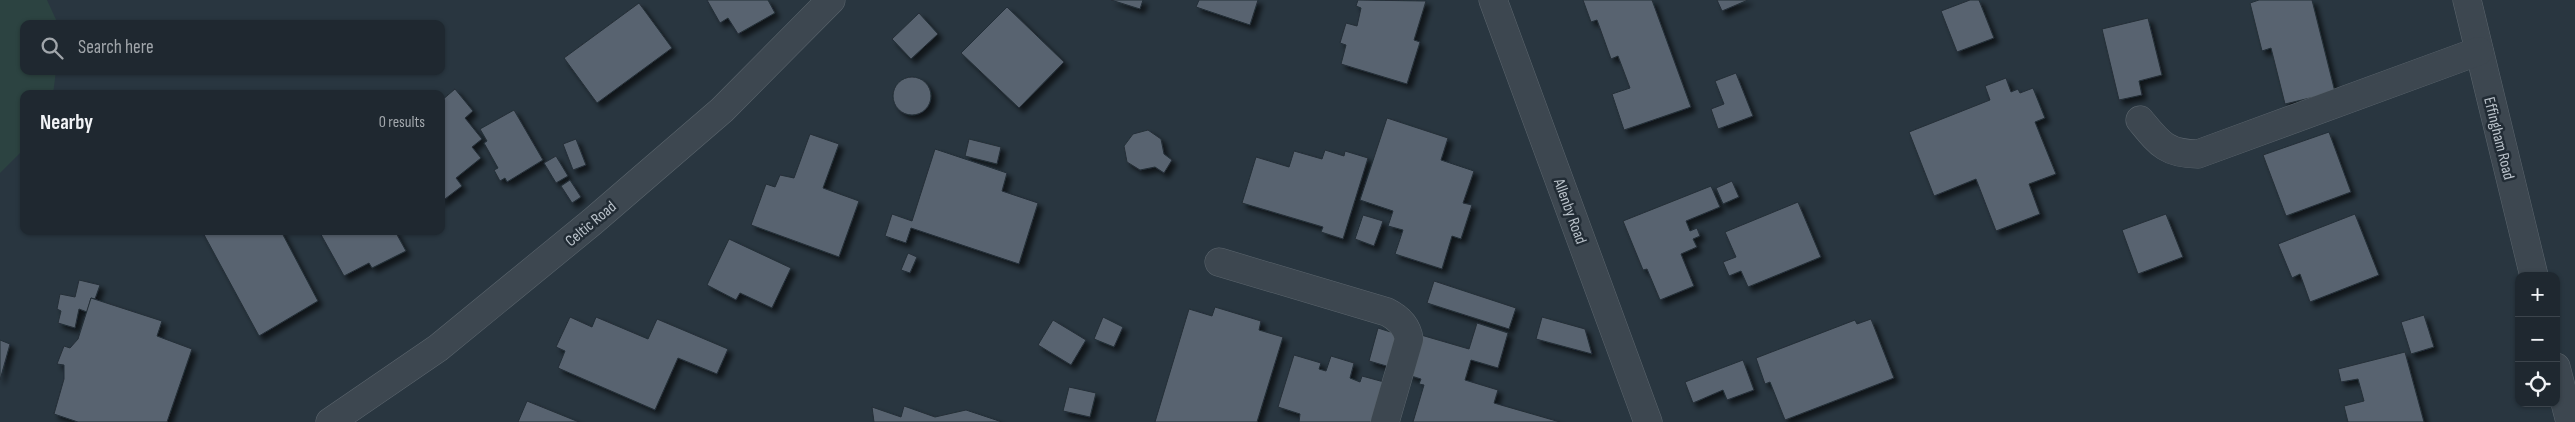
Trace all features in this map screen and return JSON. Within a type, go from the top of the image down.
[{"type":"street","name":"Celtic Road","points":[[348,418],[438,348],[592,222],[722,110],[831,0]]},
{"type":"street","name":"Allenby Road","points":[[1493,0],[1648,422]]},
{"type":"street","name":"Effingham Road","points":[[2467,0],[2533,272]]},
{"type":"street","points":[[2140,120],[2160,144],[2169,150],[2185,154],[2198,154],[2479,51]]},
{"type":"street","points":[[1219,262],[1387,312],[1399,319],[1406,329],[1409,339],[1385,422]]},
{"type":"street","points":[[2560,383],[2570,422]]},
{"type":"green space","points":[[0,0],[47,0],[56,20],[20,20],[20,75],[55,75],[54,90],[20,90],[20,153],[0,173]]},
{"type":"building","points":[[707,0],[768,0],[775,13],[738,34],[728,18],[720,23]]},
{"type":"building","points":[[1111,0],[1143,0],[1140,9]]},
{"type":"building","points":[[1199,0],[1258,0],[1250,25],[1196,7]]},
{"type":"building","points":[[1358,0],[1426,1],[1414,40],[1420,42],[1407,84],[1341,64],[1346,45],[1340,43],[1346,23],[1357,26],[1361,8],[1356,6]]},
{"type":"building","points":[[1583,0],[1652,0],[1691,107],[1624,130],[1612,94],[1630,88],[1618,56],[1611,59],[1597,20],[1591,22]]},
{"type":"building","points":[[1717,0],[1748,0],[1722,11]]},
{"type":"building","points":[[1970,0],[1979,0],[1994,38],[1957,52],[1941,11]]},
{"type":"building","points":[[2259,0],[2312,0],[2335,92],[2285,104],[2271,48],[2262,51],[2250,3]]},
{"type":"building","points":[[639,3],[672,48],[597,103],[564,58]]},
{"type":"building","points":[[1007,7],[1064,62],[1019,108],[961,53]]},
{"type":"building","points":[[919,13],[938,34],[911,59],[892,39]]},
{"type":"building","points":[[2148,18],[2162,75],[2139,81],[2142,95],[2119,100],[2102,29]]},
{"type":"building","points":[[1736,73],[1753,116],[1718,129],[1711,109],[1724,104],[1715,81]]},
{"type":"building","points":[[912,77],[926,82],[931,96],[926,110],[912,115],[898,110],[893,96],[898,82]]},
{"type":"building","points":[[2006,78],[2011,92],[2018,89],[2020,93],[2033,88],[2045,118],[2035,122],[2056,174],[2029,184],[2040,214],[1996,231],[1976,179],[1934,196],[1909,132],[1990,100],[1985,86]]},
{"type":"building","points":[[455,89],[473,111],[465,118],[482,139],[472,147],[481,158],[456,178],[462,186],[445,199],[445,98]]},
{"type":"building","points":[[514,110],[543,160],[507,182],[505,178],[500,181],[494,170],[498,168],[484,143],[487,141],[480,129]]},
{"type":"building","points":[[1387,118],[1448,138],[1441,160],[1474,171],[1463,203],[1472,205],[1461,239],[1452,236],[1442,269],[1395,254],[1403,230],[1388,226],[1393,211],[1360,200]]},
{"type":"building","points":[[1148,130],[1161,139],[1164,154],[1172,160],[1164,173],[1155,167],[1140,170],[1127,162],[1124,146],[1133,134]]},
{"type":"building","points":[[2329,132],[2351,192],[2286,216],[2263,155]]},
{"type":"building","points":[[810,134],[839,144],[823,188],[859,201],[839,257],[751,225],[766,184],[775,187],[780,175],[794,178]]},
{"type":"building","points":[[576,139],[586,165],[573,170],[563,144]]},
{"type":"building","points":[[969,139],[1001,147],[997,164],[965,156]]},
{"type":"building","points":[[935,149],[1007,173],[1002,191],[1038,203],[1019,264],[911,228],[906,243],[885,236],[892,214],[912,221]]},
{"type":"building","points":[[1325,150],[1344,156],[1345,151],[1368,158],[1343,239],[1321,232],[1323,227],[1242,203],[1256,157],[1289,167],[1294,151],[1322,159]]},
{"type":"building","points":[[556,156],[568,176],[556,183],[544,163]]},
{"type":"building","points":[[570,180],[581,197],[572,203],[561,186]]},
{"type":"building","points":[[1732,181],[1739,197],[1723,204],[1716,188]]},
{"type":"building","points":[[1711,186],[1720,207],[1686,221],[1690,231],[1697,228],[1700,236],[1693,239],[1697,247],[1681,254],[1694,286],[1660,300],[1647,269],[1643,270],[1623,221]]},
{"type":"building","points":[[1798,202],[1821,257],[1748,287],[1741,271],[1729,276],[1723,262],[1736,257],[1725,232]]},
{"type":"building","points":[[2166,214],[2183,257],[2138,274],[2122,230]]},
{"type":"building","points":[[2355,214],[2379,275],[2310,302],[2300,274],[2292,278],[2278,244]]},
{"type":"building","points":[[1363,215],[1383,221],[1374,246],[1355,239]]},
{"type":"building","points":[[204,235],[283,235],[318,301],[259,336]]},
{"type":"building","points":[[321,235],[397,235],[406,251],[372,268],[369,263],[344,276]]},
{"type":"building","points":[[729,239],[791,268],[772,308],[740,293],[736,300],[707,285]]},
{"type":"building","points":[[908,253],[917,257],[910,273],[901,270]]},
{"type":"building","points":[[79,280],[100,285],[95,299],[91,298],[87,312],[79,309],[75,328],[58,323],[61,311],[57,309],[60,294],[75,297]]},
{"type":"building","points":[[1434,281],[1516,308],[1509,329],[1427,303]]},
{"type":"building","points":[[91,298],[162,321],[157,336],[192,349],[167,422],[78,422],[54,414],[64,379],[64,365],[57,364],[64,346],[70,348],[78,339]]},
{"type":"building","points":[[1215,307],[1261,321],[1259,330],[1283,337],[1257,422],[1155,422],[1189,309],[1212,316]]},
{"type":"building","points":[[2424,315],[2434,347],[2411,354],[2401,322]]},
{"type":"building","points":[[570,317],[592,327],[596,317],[648,339],[657,319],[728,349],[717,374],[678,358],[655,410],[558,368],[565,351],[556,347]]},
{"type":"building","points":[[1103,317],[1123,327],[1114,347],[1094,339]]},
{"type":"building","points":[[1542,317],[1585,329],[1592,354],[1536,339]]},
{"type":"building","points":[[1871,319],[1894,378],[1785,420],[1770,382],[1765,384],[1756,358],[1855,320],[1857,324]]},
{"type":"building","points":[[1053,320],[1086,340],[1071,365],[1038,345]]},
{"type":"building","points":[[1477,323],[1508,333],[1498,368],[1471,360],[1465,380],[1498,390],[1494,403],[1560,422],[1413,422],[1424,385],[1419,384],[1421,379],[1408,375],[1421,335],[1469,349]]},
{"type":"building","points":[[1378,328],[1397,334],[1390,367],[1369,361]]},
{"type":"building","points":[[0,340],[10,344],[0,380]]},
{"type":"building","points":[[2405,352],[2424,422],[2348,422],[2344,406],[2364,401],[2358,379],[2341,382],[2338,369]]},
{"type":"building","points":[[1294,355],[1321,363],[1319,369],[1326,371],[1331,356],[1354,363],[1350,378],[1360,382],[1362,376],[1384,382],[1373,422],[1299,422],[1300,414],[1278,407]]},
{"type":"building","points":[[1743,360],[1754,390],[1727,400],[1723,390],[1693,403],[1685,382]]},
{"type":"building","points":[[1069,387],[1096,393],[1090,417],[1063,411]]},
{"type":"building","points":[[527,401],[579,422],[518,422]]},
{"type":"building","points":[[904,406],[935,417],[966,410],[1002,422],[874,422],[872,407],[901,417]]}]
